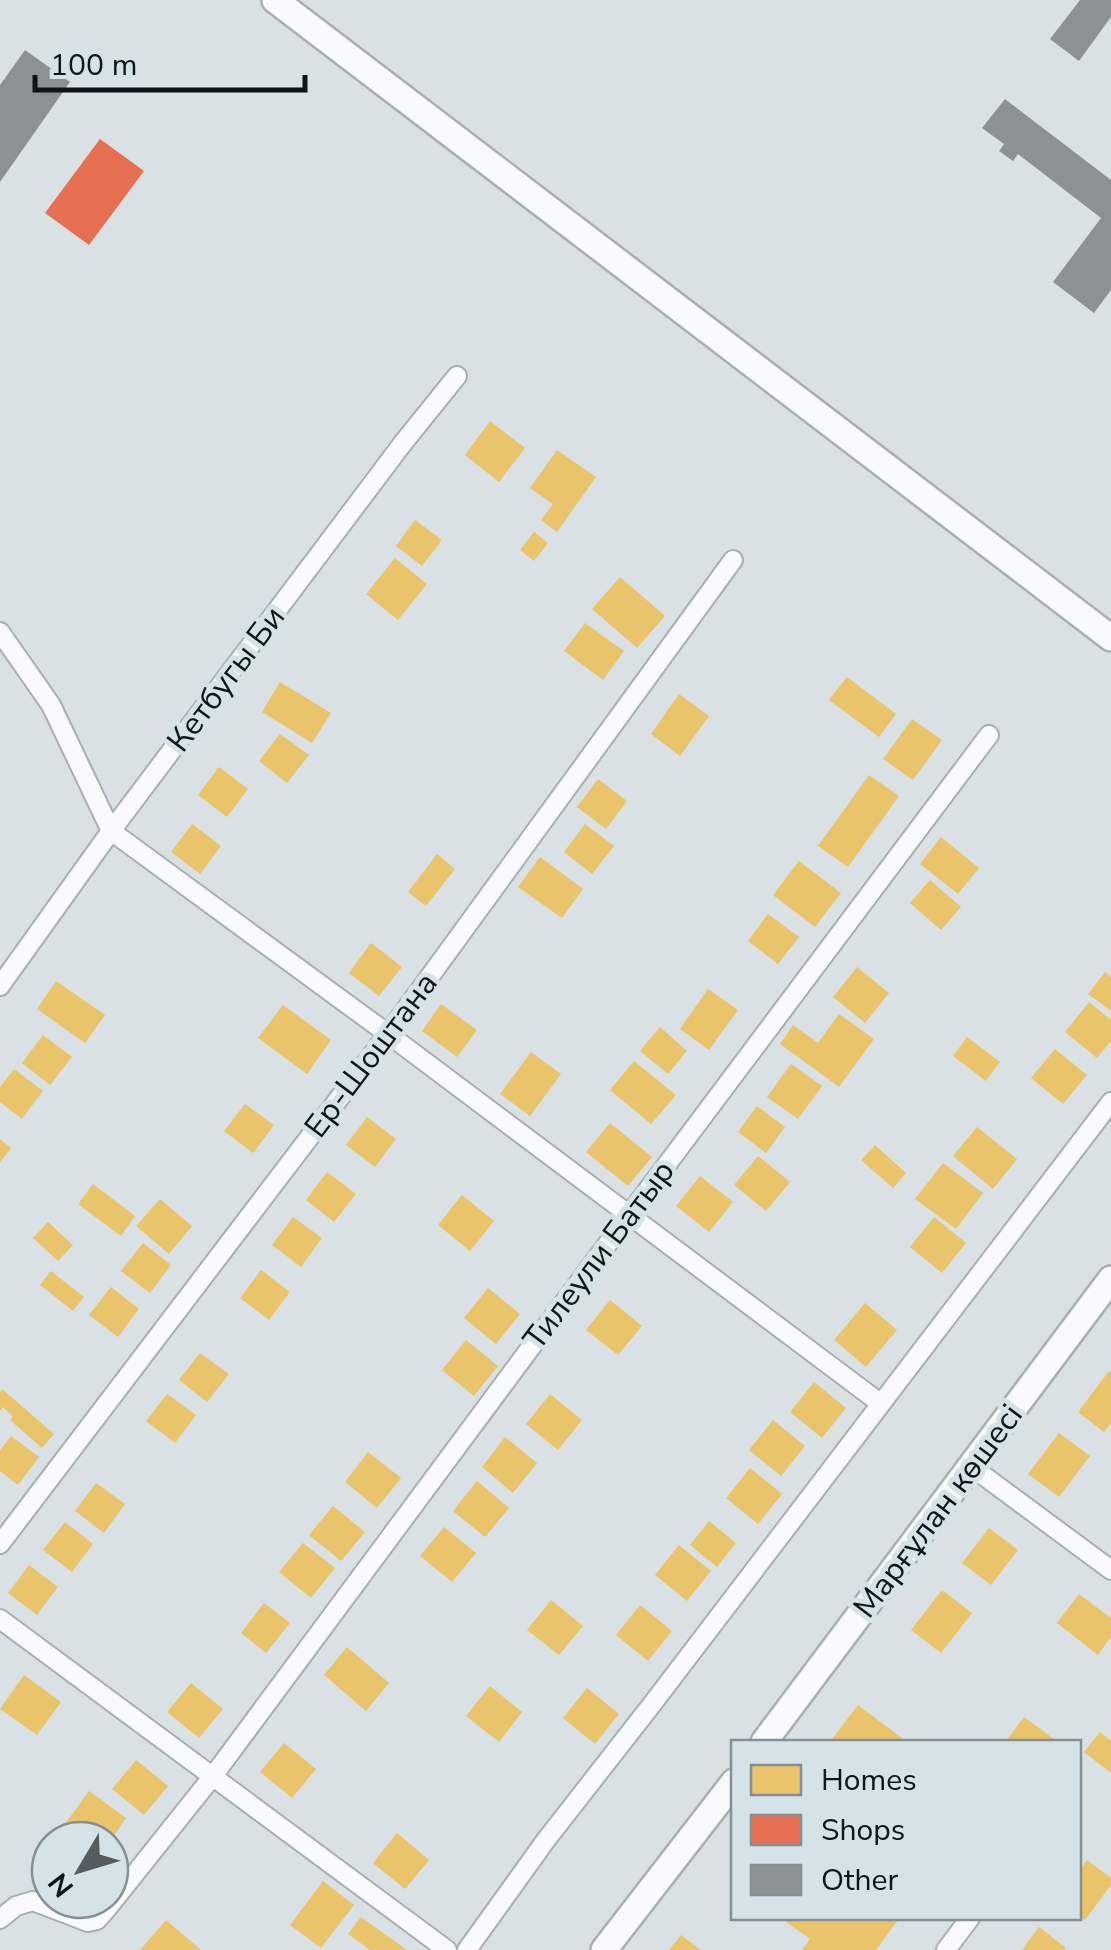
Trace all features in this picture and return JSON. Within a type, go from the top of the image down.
[{"type":"main road","points":[[275,0],[1111,638]]},
{"type":"main road","name":"Марғұлан көшесі","points":[[766,1740],[1111,1279]]},
{"type":"main road","points":[[604,1950],[731,1786]]},
{"type":"street","name":"Кетбугы Би","points":[[0,986],[111,831],[457,376]]},
{"type":"street","name":"Ер-Шоштана","points":[[0,1544],[388,1034],[733,560]]},
{"type":"street","points":[[0,632],[51,705],[111,831],[880,1403]]},
{"type":"street","name":"Тилеули Батыр","points":[[0,1919],[24,1902],[32,1901],[88,1922],[97,1920],[213,1776],[988,735]]},
{"type":"street","points":[[467,1950],[546,1840],[1111,1102]]},
{"type":"street","points":[[972,1468],[1111,1570]]},
{"type":"street","points":[[0,1619],[447,1950]]},
{"type":"street","points":[[946,1950],[968,1920]]},
{"type":"building: Homes","points":[[490,421],[525,448],[499,482],[465,455]]},
{"type":"building: Homes","points":[[557,450],[596,477],[557,532],[541,520],[553,504],[530,488]]},
{"type":"building: Homes","points":[[415,520],[442,540],[422,566],[396,546]]},
{"type":"building: Homes","points":[[534,532],[548,543],[534,561],[520,550]]},
{"type":"building: Homes","points":[[395,558],[427,584],[398,620],[366,594]]},
{"type":"building: Homes","points":[[620,577],[665,616],[637,648],[592,609]]},
{"type":"building: Homes","points":[[585,623],[624,651],[603,680],[564,651]]},
{"type":"building: Homes","points":[[847,677],[896,714],[879,737],[829,700]]},
{"type":"building: Homes","points":[[280,682],[331,713],[312,743],[262,712]]},
{"type":"building: Homes","points":[[679,694],[709,716],[680,756],[651,734]]},
{"type":"building: Homes","points":[[912,719],[942,740],[913,780],[883,759]]},
{"type":"building: Homes","points":[[280,734],[309,755],[287,783],[259,761]]},
{"type":"building: Homes","points":[[219,767],[248,789],[227,817],[198,795]]},
{"type":"building: Homes","points":[[869,775],[899,796],[848,867],[818,846]]},
{"type":"building: Homes","points":[[598,779],[627,801],[606,829],[577,807]]},
{"type":"building: Homes","points":[[192,824],[221,846],[200,874],[171,852]]},
{"type":"building: Homes","points":[[585,824],[614,846],[592,874],[564,852]]},
{"type":"building: Homes","points":[[941,837],[979,868],[958,894],[920,864]]},
{"type":"building: Homes","points":[[437,854],[455,869],[426,906],[408,892]]},
{"type":"building: Homes","points":[[540,857],[583,889],[562,918],[518,887]]},
{"type":"building: Homes","points":[[799,861],[841,893],[815,927],[773,895]]},
{"type":"building: Homes","points":[[930,880],[961,907],[941,930],[910,903]]},
{"type":"building: Homes","points":[[768,914],[799,937],[778,964],[748,941]]},
{"type":"building: Homes","points":[[371,943],[402,967],[379,996],[349,973]]},
{"type":"building: Homes","points":[[857,967],[889,993],[865,1023],[833,997]]},
{"type":"building: Homes","points":[[1105,972],[1111,977],[1111,1011],[1088,994]]},
{"type":"building: Homes","points":[[56,981],[105,1015],[85,1043],[37,1009]]},
{"type":"building: Homes","points":[[708,989],[738,1010],[709,1050],[680,1029]]},
{"type":"building: Homes","points":[[1089,1002],[1111,1020],[1111,1041],[1097,1058],[1065,1032]]},
{"type":"building: Homes","points":[[441,1004],[477,1030],[457,1057],[422,1031]]},
{"type":"building: Homes","points":[[283,1005],[331,1040],[307,1074],[258,1038]]},
{"type":"building: Homes","points":[[839,1014],[874,1039],[839,1087],[780,1044],[793,1025],[818,1043]]},
{"type":"building: Homes","points":[[660,1027],[687,1051],[668,1074],[640,1051]]},
{"type":"building: Homes","points":[[43,1035],[72,1057],[50,1085],[22,1063]]},
{"type":"building: Homes","points":[[967,1037],[1000,1062],[986,1081],[953,1056]]},
{"type":"building: Homes","points":[[1055,1049],[1087,1075],[1063,1104],[1031,1078]]},
{"type":"building: Homes","points":[[531,1052],[561,1074],[530,1116],[500,1094]]},
{"type":"building: Homes","points":[[634,1061],[676,1095],[651,1124],[610,1090]]},
{"type":"building: Homes","points":[[791,1064],[822,1086],[798,1119],[767,1097]]},
{"type":"building: Homes","points":[[14,1069],[43,1091],[22,1119],[0,1102],[0,1087]]},
{"type":"building: Homes","points":[[245,1104],[274,1125],[253,1153],[224,1131]]},
{"type":"building: Homes","points":[[757,1106],[785,1127],[766,1153],[738,1132]]},
{"type":"building: Homes","points":[[367,1117],[396,1139],[375,1167],[346,1145]]},
{"type":"building: Homes","points":[[610,1123],[652,1157],[628,1186],[586,1152]]},
{"type":"building: Homes","points":[[977,1127],[1017,1159],[993,1189],[953,1156]]},
{"type":"building: Homes","points":[[0,1139],[11,1148],[0,1162]]},
{"type":"building: Homes","points":[[875,1145],[906,1173],[893,1188],[861,1160]]},
{"type":"building: Homes","points":[[758,1156],[790,1182],[766,1211],[734,1185]]},
{"type":"building: Homes","points":[[943,1163],[983,1193],[956,1229],[915,1199]]},
{"type":"building: Homes","points":[[327,1172],[356,1194],[334,1222],[306,1200]]},
{"type":"building: Homes","points":[[700,1176],[733,1202],[709,1232],[676,1206]]},
{"type":"building: Homes","points":[[93,1184],[135,1216],[121,1236],[78,1204]]},
{"type":"building: Homes","points":[[462,1195],[494,1221],[470,1251],[438,1225]]},
{"type":"building: Homes","points":[[160,1199],[192,1226],[169,1254],[136,1226]]},
{"type":"building: Homes","points":[[293,1217],[322,1238],[301,1267],[272,1245]]},
{"type":"building: Homes","points":[[934,1217],[966,1243],[942,1273],[910,1247]]},
{"type":"building: Homes","points":[[48,1222],[73,1245],[58,1261],[33,1238]]},
{"type":"building: Homes","points":[[143,1243],[171,1265],[150,1293],[121,1271]]},
{"type":"building: Homes","points":[[261,1270],[290,1292],[269,1320],[240,1298]]},
{"type":"building: Homes","points":[[51,1271],[84,1297],[73,1311],[40,1285]]},
{"type":"building: Homes","points":[[111,1287],[139,1309],[118,1337],[89,1315]]},
{"type":"building: Homes","points":[[488,1288],[520,1314],[496,1344],[464,1318]]},
{"type":"building: Homes","points":[[610,1300],[642,1326],[618,1355],[586,1330]]},
{"type":"building: Homes","points":[[865,1303],[897,1330],[866,1367],[834,1340]]},
{"type":"building: Homes","points":[[466,1340],[498,1366],[474,1396],[442,1370]]},
{"type":"building: Homes","points":[[200,1353],[229,1374],[207,1402],[179,1380]]},
{"type":"building: Homes","points":[[1109,1371],[1111,1423],[1104,1432],[1078,1412]]},
{"type":"building: Homes","points":[[814,1382],[846,1408],[822,1438],[790,1412]]},
{"type":"building: Homes","points":[[2,1389],[54,1434],[42,1448],[10,1420],[13,1417],[3,1407],[0,1411]]},
{"type":"building: Homes","points":[[167,1394],[196,1415],[175,1443],[146,1421]]},
{"type":"building: Homes","points":[[550,1394],[582,1420],[558,1450],[526,1424]]},
{"type":"building: Homes","points":[[773,1420],[805,1446],[781,1476],[749,1450]]},
{"type":"building: Homes","points":[[1059,1433],[1090,1456],[1059,1497],[1028,1474]]},
{"type":"building: Homes","points":[[11,1436],[39,1457],[18,1485],[0,1471],[0,1450]]},
{"type":"building: Homes","points":[[505,1437],[537,1463],[513,1493],[482,1467]]},
{"type":"building: Homes","points":[[368,1452],[401,1478],[377,1508],[345,1482]]},
{"type":"building: Homes","points":[[750,1468],[782,1494],[758,1524],[726,1498]]},
{"type":"building: Homes","points":[[477,1481],[509,1508],[485,1537],[453,1511]]},
{"type":"building: Homes","points":[[96,1483],[125,1504],[104,1533],[75,1511]]},
{"type":"building: Homes","points":[[333,1506],[365,1532],[341,1561],[309,1535]]},
{"type":"building: Homes","points":[[709,1521],[736,1543],[717,1567],[690,1545]]},
{"type":"building: Homes","points":[[65,1522],[93,1544],[72,1572],[43,1550]]},
{"type":"building: Homes","points":[[444,1527],[476,1553],[452,1582],[420,1556]]},
{"type":"building: Homes","points":[[989,1528],[1018,1550],[991,1585],[962,1563]]},
{"type":"building: Homes","points":[[303,1543],[335,1568],[311,1598],[279,1572]]},
{"type":"building: Homes","points":[[679,1545],[711,1571],[687,1601],[655,1575]]},
{"type":"building: Homes","points":[[29,1565],[58,1587],[37,1615],[8,1593]]},
{"type":"building: Homes","points":[[942,1590],[972,1613],[941,1653],[911,1630]]},
{"type":"building: Homes","points":[[1079,1594],[1111,1618],[1111,1637],[1098,1655],[1057,1623]]},
{"type":"building: Homes","points":[[551,1600],[583,1626],[559,1655],[527,1630]]},
{"type":"building: Homes","points":[[264,1603],[290,1623],[266,1653],[241,1633]]},
{"type":"building: Homes","points":[[640,1605],[672,1631],[648,1661],[616,1635]]},
{"type":"building: Homes","points":[[347,1647],[389,1683],[366,1711],[324,1675]]},
{"type":"building: Homes","points":[[24,1675],[61,1702],[37,1735],[0,1709]]},
{"type":"building: Homes","points":[[191,1683],[223,1709],[199,1738],[167,1712]]},
{"type":"building: Homes","points":[[490,1686],[522,1712],[499,1742],[466,1716]]},
{"type":"building: Homes","points":[[587,1688],[619,1714],[595,1744],[563,1718]]},
{"type":"building: Homes","points":[[858,1705],[902,1738],[900,1740],[832,1740]]},
{"type":"building: Homes","points":[[1024,1717],[1055,1740],[1007,1740]]},
{"type":"building: Homes","points":[[1100,1732],[1111,1741],[1111,1773],[1084,1752]]},
{"type":"building: Homes","points":[[284,1743],[316,1769],[292,1798],[260,1772]]},
{"type":"building: Homes","points":[[136,1760],[168,1786],[144,1815],[112,1789]]},
{"type":"building: Homes","points":[[89,1791],[126,1818],[125,1820],[68,1820]]},
{"type":"building: Homes","points":[[397,1833],[429,1860],[405,1889],[373,1863]]},
{"type":"building: Homes","points":[[1087,1860],[1111,1878],[1111,1885],[1085,1920],[1081,1917],[1081,1868]]},
{"type":"building: Homes","points":[[323,1881],[354,1905],[321,1948],[290,1925]]},
{"type":"building: Homes","points":[[361,1917],[407,1950],[370,1950],[348,1934]]},
{"type":"building: Homes","points":[[166,1920],[201,1950],[140,1950]]},
{"type":"building: Homes","points":[[784,1920],[898,1920],[876,1950],[802,1950],[810,1939]]},
{"type":"building: Homes","points":[[1039,1927],[1066,1948],[1022,1950]]},
{"type":"building: Homes","points":[[681,1935],[701,1950],[669,1950]]},
{"type":"building: Shops","points":[[100,139],[144,171],[89,245],[45,213]]},
{"type":"building: Other","points":[[1080,0],[1111,0],[1111,17],[1079,61],[1050,39]]},
{"type":"building: Other","points":[[25,50],[70,82],[0,182],[0,85]]},
{"type":"building: Other","points":[[1005,99],[1111,180],[1111,290],[1094,313],[1053,282],[1101,218],[1018,154],[1013,161],[999,151],[1004,144],[982,128]]}]
